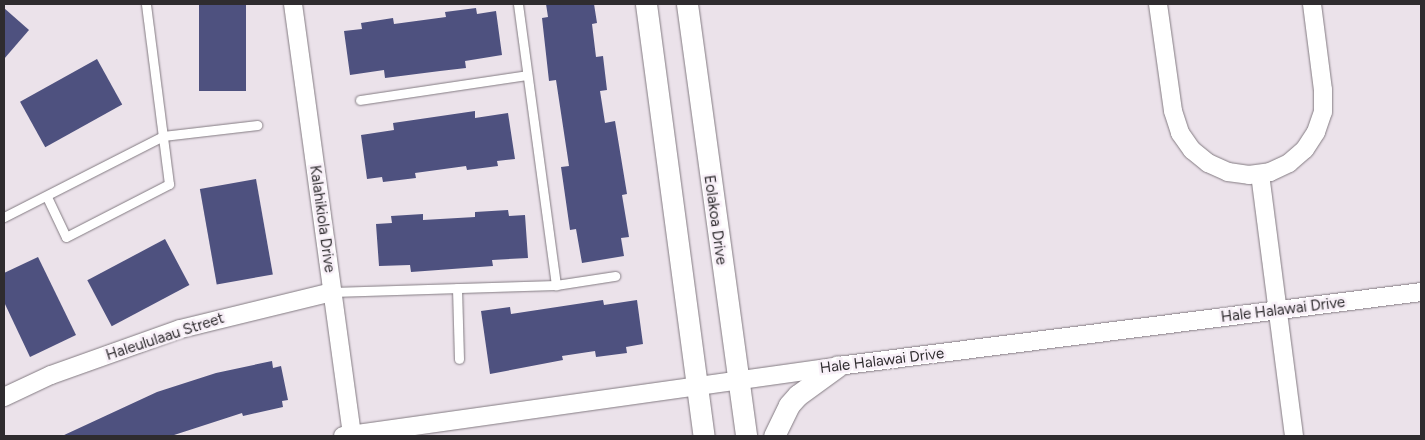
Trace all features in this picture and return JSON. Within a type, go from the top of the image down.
[{"type":"street","name":"Kalahikiola Drive","points":[[293,4],[332,292],[348,435]]},
{"type":"street","points":[[646,4],[704,436]]},
{"type":"street","name":"Eolakoa Drive","points":[[687,4],[746,436]]},
{"type":"street","points":[[1158,4],[1173,111],[1180,133],[1192,150],[1208,164],[1228,172],[1260,174],[1289,163],[1305,149],[1316,132],[1323,112],[1323,90],[1312,4]]},
{"type":"street","points":[[1260,174],[1294,436]]},
{"type":"street","name":"Haleululaau Street","points":[[4,397],[51,375],[180,329],[332,292]]},
{"type":"street","name":"Hale Halawai Drive","points":[[348,435],[838,366],[1421,292]]},
{"type":"street","points":[[774,436],[794,400],[838,366]]},
{"type":"lane","points":[[47,197],[66,237],[169,184],[146,4]]},
{"type":"lane","points":[[518,4],[556,285]]},
{"type":"lane","points":[[360,100],[528,76]]},
{"type":"lane","points":[[4,218],[164,136],[257,125]]},
{"type":"lane","points":[[332,292],[556,285],[616,276]]},
{"type":"lane","points":[[457,288],[458,358]]},
{"type":"building","points":[[199,4],[246,4],[246,91],[199,91]]},
{"type":"building","points":[[546,4],[594,4],[597,23],[592,24],[596,57],[603,56],[607,90],[600,91],[605,123],[615,121],[627,194],[622,195],[629,237],[621,238],[624,256],[582,263],[576,229],[570,230],[561,167],[569,166],[556,80],[549,81],[542,18],[548,17]]},
{"type":"building","points":[[4,8],[29,30],[4,59]]},
{"type":"building","points":[[476,8],[477,14],[496,11],[502,55],[465,61],[466,68],[385,78],[384,70],[350,75],[344,31],[362,29],[361,23],[393,18],[394,24],[446,17],[445,12]]},
{"type":"building","points":[[97,59],[122,104],[45,147],[20,102]]},
{"type":"building","points":[[475,111],[475,118],[508,113],[515,159],[497,161],[498,166],[467,170],[466,166],[415,173],[416,178],[383,182],[382,177],[367,179],[361,135],[394,130],[393,123]]},
{"type":"building","points":[[256,179],[273,275],[217,284],[200,189]]},
{"type":"building","points":[[508,210],[509,216],[525,215],[528,258],[492,260],[493,266],[411,272],[410,265],[379,266],[376,224],[392,223],[391,216],[423,214],[423,220],[475,217],[475,212]]},
{"type":"building","points":[[165,239],[189,285],[112,326],[87,280]]},
{"type":"building","points":[[38,257],[76,335],[30,357],[4,302],[4,273]]},
{"type":"building","points":[[603,300],[604,305],[637,300],[643,344],[626,347],[627,353],[596,357],[595,351],[562,356],[563,360],[490,374],[481,311],[510,307],[511,314]]},
{"type":"building","points":[[272,361],[273,368],[281,366],[288,400],[282,401],[283,407],[243,416],[242,413],[171,436],[62,436],[157,392],[216,373]]}]
